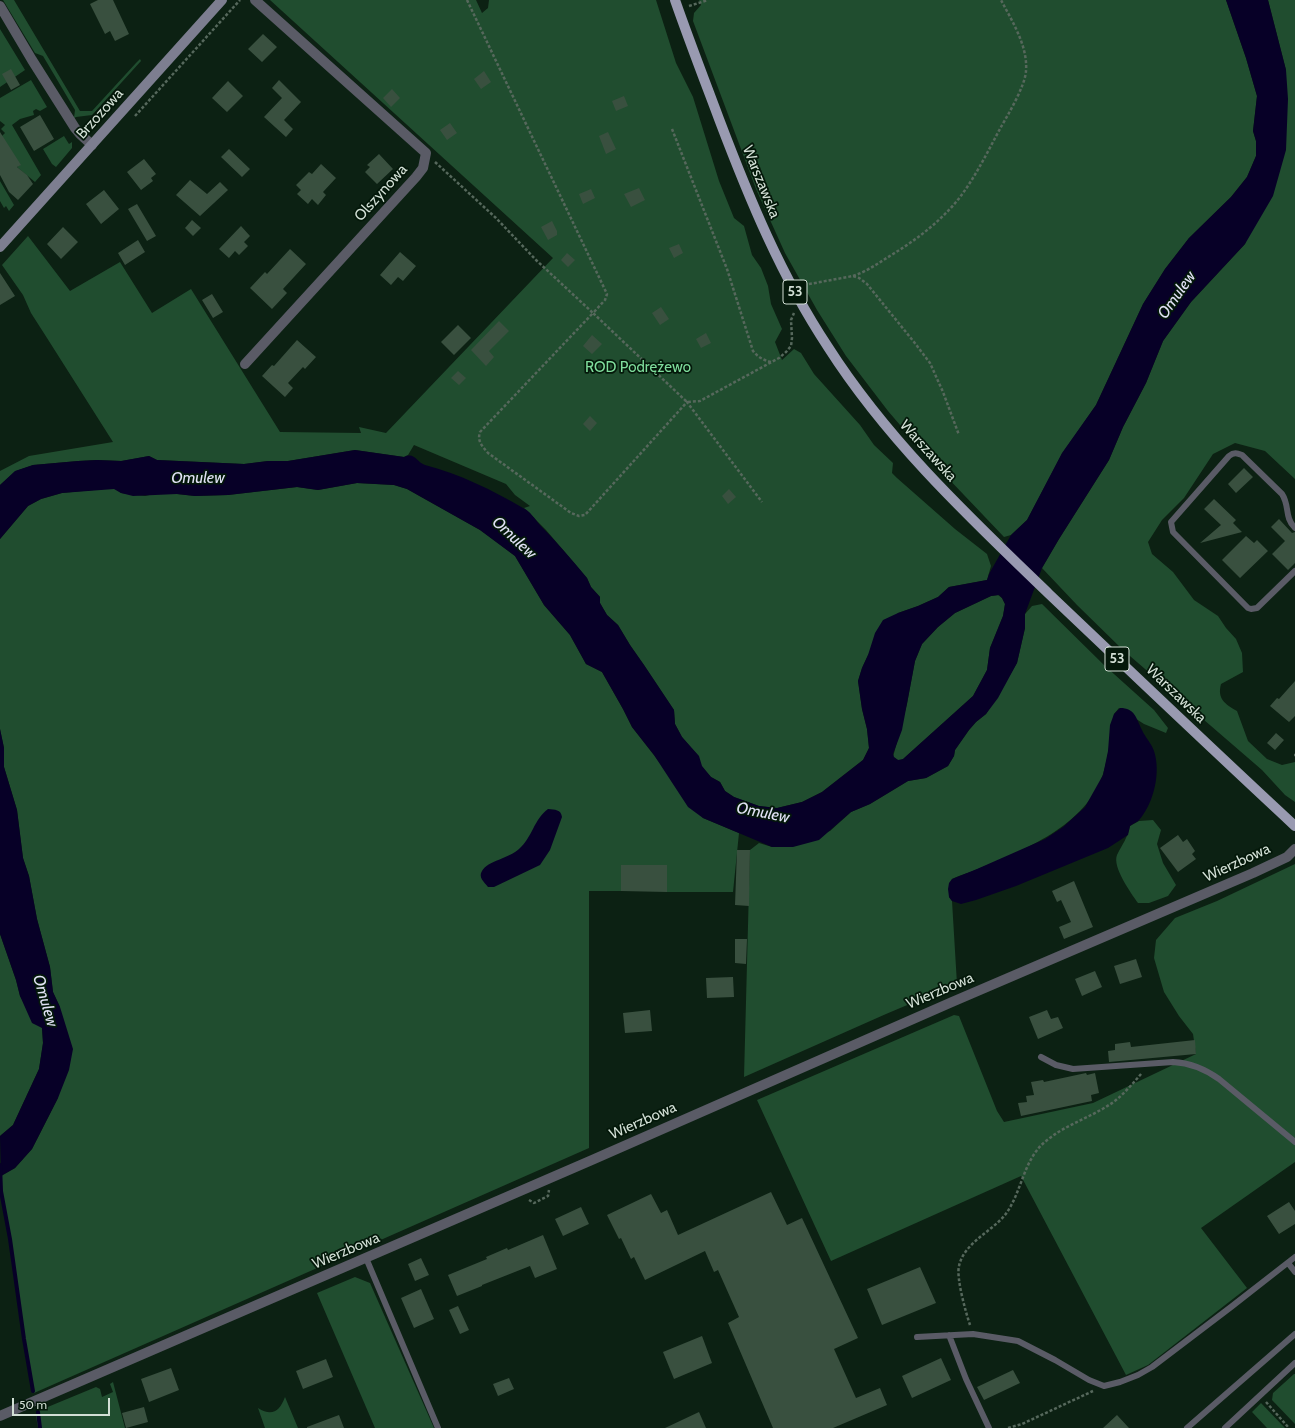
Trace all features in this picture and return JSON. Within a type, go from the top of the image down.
[{"type":"main road","name":"Brzozowa","points":[[0,247],[222,0]]},
{"type":"main road","name":"Warszawska","points":[[677,5],[688,38],[745,187],[764,230],[802,306],[841,368],[883,423],[932,479],[1183,722],[1295,826]]},
{"type":"street","points":[[255,0],[426,153]]},
{"type":"street","points":[[0,6],[75,128],[92,145]]},
{"type":"street","name":"Olszynowa","points":[[245,364],[416,177],[423,168],[426,153]]},
{"type":"street","name":"Wierzbowa","points":[[0,1416],[1253,873],[1287,856],[1295,849]]},
{"type":"lane","points":[[1295,528],[1290,523],[1288,518],[1286,502],[1282,494],[1242,455],[1237,453],[1232,453],[1229,456],[1171,522],[1173,532],[1248,608],[1257,608],[1295,571]]},
{"type":"lane","points":[[1041,1057],[1056,1065],[1073,1069],[1184,1062],[1207,1070],[1295,1142]]},
{"type":"lane","points":[[917,1337],[973,1334],[1018,1341],[1056,1360],[1089,1380],[1104,1386],[1138,1375],[1152,1367],[1295,1257]]},
{"type":"lane","points":[[366,1258],[438,1428]]},
{"type":"lane","points":[[1288,1263],[1295,1272]]},
{"type":"lane","points":[[1187,1428],[1295,1334]]},
{"type":"lane","points":[[948,1335],[966,1379],[989,1428]]},
{"type":"lane","points":[[1225,1428],[1295,1363]]},
{"type":"path","points":[[467,0],[606,294],[606,300],[480,432],[478,437],[479,442],[488,453],[571,513],[579,516],[585,515],[687,402],[700,401],[783,355],[791,346],[791,320],[794,313],[802,306]]},
{"type":"path","points":[[677,5],[708,0]]},
{"type":"path","points":[[792,286],[813,284],[853,276],[874,267],[911,244],[928,230],[952,206],[974,176],[1019,92],[1026,69],[1018,33],[1001,0]]},
{"type":"path","points":[[672,129],[727,269],[753,350],[756,355],[763,360],[771,362]]},
{"type":"path","points":[[426,153],[496,218],[536,260],[687,402],[762,502]]},
{"type":"path","points":[[853,276],[868,284],[930,363],[941,387],[959,435]]},
{"type":"path","points":[[973,1334],[966,1313],[959,1277],[958,1266],[964,1254],[971,1246],[995,1226],[1013,1203],[1033,1157],[1045,1141],[1110,1105],[1125,1092],[1150,1064]]},
{"type":"path","points":[[1008,1428],[1022,1424],[1104,1386]]},
{"type":"path","points":[[1260,1396],[1290,1428]]},
{"type":"green space","points":[[3,0],[14,0],[80,111],[92,111],[140,59],[141,61],[92,115],[74,118],[75,110],[43,56],[35,53]]},
{"type":"green space","name":"ROD Podrężewo","points":[[270,0],[476,0],[482,13],[488,8],[489,0],[656,0],[676,63],[693,97],[719,181],[734,218],[744,226],[752,255],[761,268],[768,286],[771,304],[782,329],[775,342],[782,360],[794,349],[801,353],[814,374],[860,425],[874,445],[893,463],[892,473],[955,529],[987,554],[991,566],[987,580],[949,587],[938,597],[898,613],[868,655],[858,681],[869,748],[863,760],[822,792],[802,802],[777,808],[759,806],[734,797],[725,791],[720,782],[711,777],[701,766],[698,756],[682,737],[675,724],[674,710],[618,625],[607,615],[600,603],[600,597],[591,587],[587,578],[546,530],[524,508],[530,506],[515,495],[506,484],[414,445],[408,455],[404,457],[355,450],[288,461],[268,461],[244,464],[157,460],[149,456],[122,461],[97,460],[33,465],[16,471],[0,485],[0,471],[29,456],[113,442],[31,313],[23,295],[2,265],[28,236],[70,291],[120,262],[152,313],[191,289],[280,432],[361,433],[359,427],[386,433],[553,258]]},
{"type":"green space","points":[[699,0],[1226,0],[1246,58],[1257,96],[1253,131],[1256,141],[1256,156],[1247,177],[1231,197],[1189,238],[1165,269],[1143,304],[1096,405],[1062,454],[1027,520],[1011,535],[1004,537],[924,453],[888,411],[846,356],[817,310],[785,253],[756,189],[693,21],[694,13],[701,5]]},
{"type":"green space","points":[[1268,0],[1295,0],[1295,479],[1265,451],[1235,443],[1213,454],[1184,498],[1162,520],[1148,542],[1152,554],[1173,572],[1194,600],[1218,616],[1236,639],[1242,653],[1243,672],[1221,684],[1221,697],[1229,706],[1237,711],[1248,741],[1267,759],[1282,765],[1295,762],[1295,802],[1285,795],[1262,770],[1123,650],[1042,568],[1109,460],[1123,427],[1146,383],[1163,341],[1191,302],[1245,244],[1286,70]]},
{"type":"green space","points":[[0,29],[25,70],[0,87]]},
{"type":"green space","points":[[31,80],[47,107],[40,111],[36,109],[33,111],[34,115],[20,119],[12,125],[41,175],[35,182],[17,167],[20,165],[1,137],[5,133],[1,129],[5,125],[0,121],[0,98]]},
{"type":"green space","points":[[64,136],[69,144],[72,142],[72,148],[56,167],[52,164],[43,149]]},
{"type":"green space","points":[[0,181],[14,205],[9,211],[6,206],[4,208],[0,201]]},
{"type":"green space","points":[[357,483],[394,485],[407,489],[480,530],[515,556],[544,605],[570,635],[586,664],[602,672],[632,727],[703,818],[739,833],[733,892],[667,892],[667,865],[621,865],[621,891],[589,891],[589,1148],[34,1393],[3,1201],[1,1176],[15,1168],[32,1149],[58,1098],[60,1007],[53,992],[50,967],[37,919],[29,876],[23,858],[17,810],[4,767],[4,748],[0,729],[0,539],[28,506],[41,499],[62,493],[114,488],[121,493],[145,496],[154,494],[195,496],[228,495],[297,487],[318,490]]},
{"type":"green space","points":[[998,595],[1002,598],[1005,604],[1003,616],[990,648],[987,670],[973,696],[902,760],[898,760],[893,757],[907,704],[915,661],[922,644],[938,627],[955,613],[991,596]]},
{"type":"green space","points":[[1042,604],[1104,665],[1154,710],[1168,728],[1166,733],[1144,724],[1119,708],[1114,714],[1103,774],[1095,792],[1083,808],[1068,822],[1033,844],[996,862],[952,879],[949,897],[952,901],[957,984],[744,1077],[750,850],[759,843],[772,847],[830,831],[851,812],[870,804],[908,781],[926,778],[948,766],[954,756],[955,750],[969,730],[986,714],[1017,663],[1025,628],[1025,614],[1032,606]]},
{"type":"green space","points":[[1153,820],[1161,830],[1157,844],[1163,863],[1176,885],[1168,896],[1149,903],[1138,903],[1127,887],[1117,866],[1116,860],[1130,826],[1139,821]]},
{"type":"green space","points":[[1295,864],[1295,1162],[1201,1228],[1247,1288],[1148,1365],[1126,1375],[1021,1176],[831,1261],[757,1100],[954,1015],[959,1016],[997,1111],[1004,1122],[1093,1103],[1196,1054],[1193,1034],[1179,1016],[1164,992],[1154,958],[1156,940],[1175,918],[1217,901]]},
{"type":"green space","points":[[0,934],[20,996],[42,1028],[43,1043],[39,1069],[13,1125],[0,1136]]},
{"type":"green space","points":[[355,1277],[370,1283],[434,1428],[375,1428],[317,1293]]},
{"type":"green space","points":[[1294,1374],[1295,1424],[1272,1400],[1273,1393]]},
{"type":"green space","points":[[113,1382],[125,1428],[38,1428],[36,1416],[38,1411],[96,1387],[100,1389],[102,1397],[113,1392],[110,1384]]},
{"type":"green space","points":[[285,1397],[298,1428],[265,1428],[258,1408],[267,1412],[275,1411],[281,1406]]},
{"type":"green space","points":[[1261,1403],[1285,1428],[1267,1428],[1252,1412]]},
{"type":"water","name":"Omulew","points":[[1226,0],[1268,0],[1286,70],[1288,99],[1286,150],[1273,196],[1245,244],[1191,302],[1163,341],[1146,383],[1123,427],[1109,460],[1042,568],[1025,614],[1025,628],[1017,663],[998,698],[986,714],[969,730],[955,750],[954,756],[948,766],[926,778],[908,781],[870,804],[851,812],[819,840],[793,847],[772,847],[703,818],[688,807],[654,755],[632,727],[602,672],[586,664],[570,635],[544,605],[515,556],[480,530],[407,489],[394,485],[357,483],[318,490],[297,487],[228,495],[195,496],[177,494],[133,496],[121,493],[114,489],[62,493],[41,499],[28,506],[0,539],[0,485],[15,471],[33,465],[97,460],[121,461],[149,456],[157,460],[244,464],[268,461],[288,461],[355,450],[404,457],[411,456],[422,464],[451,473],[488,489],[526,509],[530,513],[587,578],[591,587],[600,597],[600,603],[607,615],[618,625],[674,710],[675,724],[682,737],[699,756],[702,766],[711,777],[720,782],[725,791],[734,797],[759,806],[777,808],[802,802],[822,792],[863,760],[869,748],[858,681],[875,633],[883,620],[938,597],[949,587],[987,580],[1011,535],[1027,520],[1062,453],[1096,405],[1143,304],[1165,269],[1189,238],[1231,197],[1247,177],[1256,156],[1256,141],[1253,131],[1257,96],[1246,58]],"holes":[[[999,595],[1005,604],[1003,616],[990,648],[987,670],[973,696],[903,759],[898,760],[893,754],[902,730],[915,661],[922,644],[938,627],[955,613],[991,596]]]},
{"type":"water","points":[[1120,708],[1125,708],[1134,714],[1143,733],[1153,748],[1157,768],[1155,786],[1149,804],[1139,820],[1130,826],[1128,835],[1108,848],[1016,886],[961,904],[952,901],[949,897],[948,889],[949,883],[952,879],[1045,839],[1063,827],[1085,807],[1103,775],[1108,751],[1110,725],[1114,714]]},
{"type":"water","name":"Omulew","points":[[0,729],[4,748],[4,767],[17,810],[23,858],[29,876],[37,919],[50,967],[53,992],[60,1007],[73,1049],[69,1070],[58,1098],[32,1149],[15,1168],[1,1176],[0,1136],[13,1125],[39,1069],[43,1043],[42,1028],[32,1023],[20,996],[0,934]]},
{"type":"water","points":[[548,809],[559,811],[562,817],[550,850],[540,865],[494,887],[488,887],[481,877],[482,871],[494,862],[519,849],[527,840],[539,818]]},
{"type":"building","points":[[98,0],[113,0],[129,34],[115,41],[110,31],[105,34],[90,4]]},
{"type":"building","points":[[263,34],[277,47],[262,62],[248,49]]},
{"type":"building","points":[[11,69],[20,85],[11,90],[2,74]]},
{"type":"building","points":[[484,71],[491,82],[481,89],[474,79]]},
{"type":"building","points":[[279,80],[301,102],[284,120],[293,129],[286,137],[264,117],[282,98],[272,88]]},
{"type":"building","points":[[228,81],[243,96],[227,112],[212,98]]},
{"type":"building","points":[[392,89],[400,98],[391,107],[383,98]]},
{"type":"building","points":[[624,96],[628,106],[616,111],[612,101]]},
{"type":"building","points":[[40,115],[54,139],[34,151],[20,127]]},
{"type":"building","points":[[450,123],[457,133],[447,140],[440,130]]},
{"type":"building","points":[[0,132],[21,165],[17,167],[27,175],[33,184],[18,200],[9,192],[0,175]]},
{"type":"building","points":[[608,132],[616,149],[606,154],[599,136]]},
{"type":"building","points":[[229,149],[250,169],[242,177],[221,157]]},
{"type":"building","points":[[379,154],[393,169],[377,184],[365,172],[370,167],[367,165]]},
{"type":"building","points":[[144,159],[156,174],[151,178],[153,181],[141,190],[127,172]]},
{"type":"building","points":[[321,164],[336,178],[323,192],[326,195],[318,205],[312,199],[308,204],[297,194],[301,190],[296,185],[309,172],[312,174]]},
{"type":"building","points":[[190,180],[207,194],[220,182],[228,190],[200,216],[176,195]]},
{"type":"building","points":[[639,188],[645,200],[631,207],[624,194]]},
{"type":"building","points":[[591,189],[595,198],[583,204],[579,194]]},
{"type":"building","points":[[104,190],[119,209],[101,224],[86,204]]},
{"type":"building","points":[[137,204],[156,236],[147,241],[128,209]]},
{"type":"building","points":[[192,220],[201,228],[193,236],[185,228]]},
{"type":"building","points":[[552,221],[557,231],[557,235],[548,240],[541,227]]},
{"type":"building","points":[[241,226],[250,236],[244,242],[248,246],[239,255],[235,251],[229,258],[219,249]]},
{"type":"building","points":[[63,227],[78,242],[61,259],[47,244]]},
{"type":"building","points":[[138,240],[145,252],[125,265],[118,253]]},
{"type":"building","points":[[679,244],[683,253],[674,258],[669,248]]},
{"type":"building","points":[[290,249],[306,264],[283,289],[287,293],[272,309],[250,288],[265,272],[267,274]]},
{"type":"building","points":[[400,252],[416,266],[403,281],[398,277],[391,285],[380,275]]},
{"type":"building","points":[[567,253],[575,260],[568,267],[561,260]]},
{"type":"building","points":[[0,273],[15,296],[0,305]]},
{"type":"building","points":[[212,294],[223,312],[213,318],[202,300]]},
{"type":"building","points":[[661,307],[669,319],[660,325],[652,313]]},
{"type":"building","points":[[499,321],[509,331],[489,351],[494,357],[486,366],[471,350]]},
{"type":"building","points":[[458,325],[471,338],[454,355],[441,342]]},
{"type":"building","points":[[706,333],[711,343],[701,348],[696,339]]},
{"type":"building","points":[[592,335],[602,344],[592,354],[583,346]]},
{"type":"building","points":[[297,340],[316,357],[305,369],[303,367],[288,383],[293,388],[285,397],[262,376],[272,365],[274,366]]},
{"type":"building","points":[[458,371],[466,378],[459,385],[451,378]]},
{"type":"building","points":[[590,416],[597,423],[590,431],[583,424]]},
{"type":"building","points":[[1244,468],[1253,477],[1236,493],[1228,484]]},
{"type":"building","points":[[729,489],[736,497],[728,504],[722,496]]},
{"type":"building","points":[[1214,499],[1236,520],[1233,523],[1242,532],[1200,543],[1221,525],[1204,509]]},
{"type":"building","points":[[1279,519],[1292,533],[1295,532],[1295,563],[1288,570],[1272,554],[1285,541],[1271,527]]},
{"type":"building","points":[[1246,536],[1254,543],[1257,540],[1268,551],[1240,578],[1222,560]]},
{"type":"building","points":[[1295,681],[1295,716],[1289,722],[1270,706],[1277,698],[1279,699]]},
{"type":"building","points":[[1276,733],[1284,740],[1275,750],[1267,743]]},
{"type":"building","points":[[1178,835],[1183,842],[1187,839],[1195,851],[1192,854],[1196,859],[1178,872],[1160,848]]},
{"type":"building","points":[[737,850],[750,850],[749,906],[735,905]]},
{"type":"building","points":[[621,865],[667,865],[667,892],[621,891]]},
{"type":"building","points":[[1074,881],[1093,927],[1064,939],[1059,927],[1071,922],[1061,900],[1057,902],[1052,891]]},
{"type":"building","points":[[735,939],[747,939],[746,964],[735,963]]},
{"type":"building","points":[[1136,959],[1142,977],[1120,984],[1114,966]]},
{"type":"building","points":[[1095,971],[1102,987],[1082,996],[1075,979]]},
{"type":"building","points":[[733,977],[734,997],[707,998],[706,978]]},
{"type":"building","points":[[650,1010],[652,1031],[625,1033],[623,1013]]},
{"type":"building","points":[[1047,1010],[1051,1019],[1058,1017],[1063,1028],[1038,1039],[1029,1017]]},
{"type":"building","points":[[1195,1040],[1196,1054],[1109,1062],[1108,1051],[1115,1050],[1115,1044],[1130,1042],[1131,1047]]},
{"type":"building","points":[[1086,1073],[1087,1075],[1095,1073],[1099,1093],[1091,1095],[1092,1101],[1021,1116],[1018,1103],[1027,1102],[1026,1096],[1034,1095],[1031,1082],[1043,1080],[1044,1082]]},
{"type":"building","points":[[771,1192],[787,1225],[802,1218],[858,1338],[834,1349],[856,1398],[880,1388],[887,1405],[833,1428],[773,1428],[728,1323],[739,1317],[718,1270],[714,1272],[705,1251],[645,1280],[634,1257],[631,1259],[621,1238],[619,1239],[607,1215],[651,1194],[661,1213],[667,1210],[678,1235]]},
{"type":"building","points":[[1289,1202],[1295,1211],[1295,1224],[1279,1234],[1267,1216]]},
{"type":"building","points":[[581,1207],[589,1224],[563,1236],[555,1219]]},
{"type":"building","points":[[543,1235],[557,1269],[535,1278],[530,1266],[457,1296],[448,1275],[487,1259],[486,1257],[507,1248],[508,1250]]},
{"type":"building","points":[[421,1258],[429,1275],[415,1281],[408,1264]]},
{"type":"building","points":[[920,1267],[936,1303],[882,1325],[867,1289]]},
{"type":"building","points":[[421,1289],[434,1319],[414,1328],[401,1298]]},
{"type":"building","points":[[458,1306],[469,1330],[460,1334],[449,1310]]},
{"type":"building","points":[[702,1336],[712,1363],[674,1379],[663,1352]]},
{"type":"building","points":[[941,1358],[951,1380],[912,1398],[902,1376]]},
{"type":"building","points":[[326,1359],[333,1377],[303,1389],[296,1371]]},
{"type":"building","points":[[171,1368],[179,1390],[149,1402],[141,1379]]},
{"type":"building","points":[[1013,1370],[1020,1383],[984,1400],[977,1387]]},
{"type":"building","points":[[509,1378],[514,1389],[498,1396],[493,1384]]},
{"type":"building","points":[[144,1407],[148,1422],[126,1428],[122,1413]]},
{"type":"building","points":[[699,1412],[706,1428],[665,1428]]},
{"type":"building","points":[[339,1415],[344,1428],[307,1428],[307,1427]]},
{"type":"building","points":[[1117,1415],[1129,1428],[1103,1428]]},
{"type":"waterway","points":[[0,1165],[1,1191],[10,1239],[33,1391]]},
{"type":"waterway","points":[[38,1412],[40,1428]]}]
